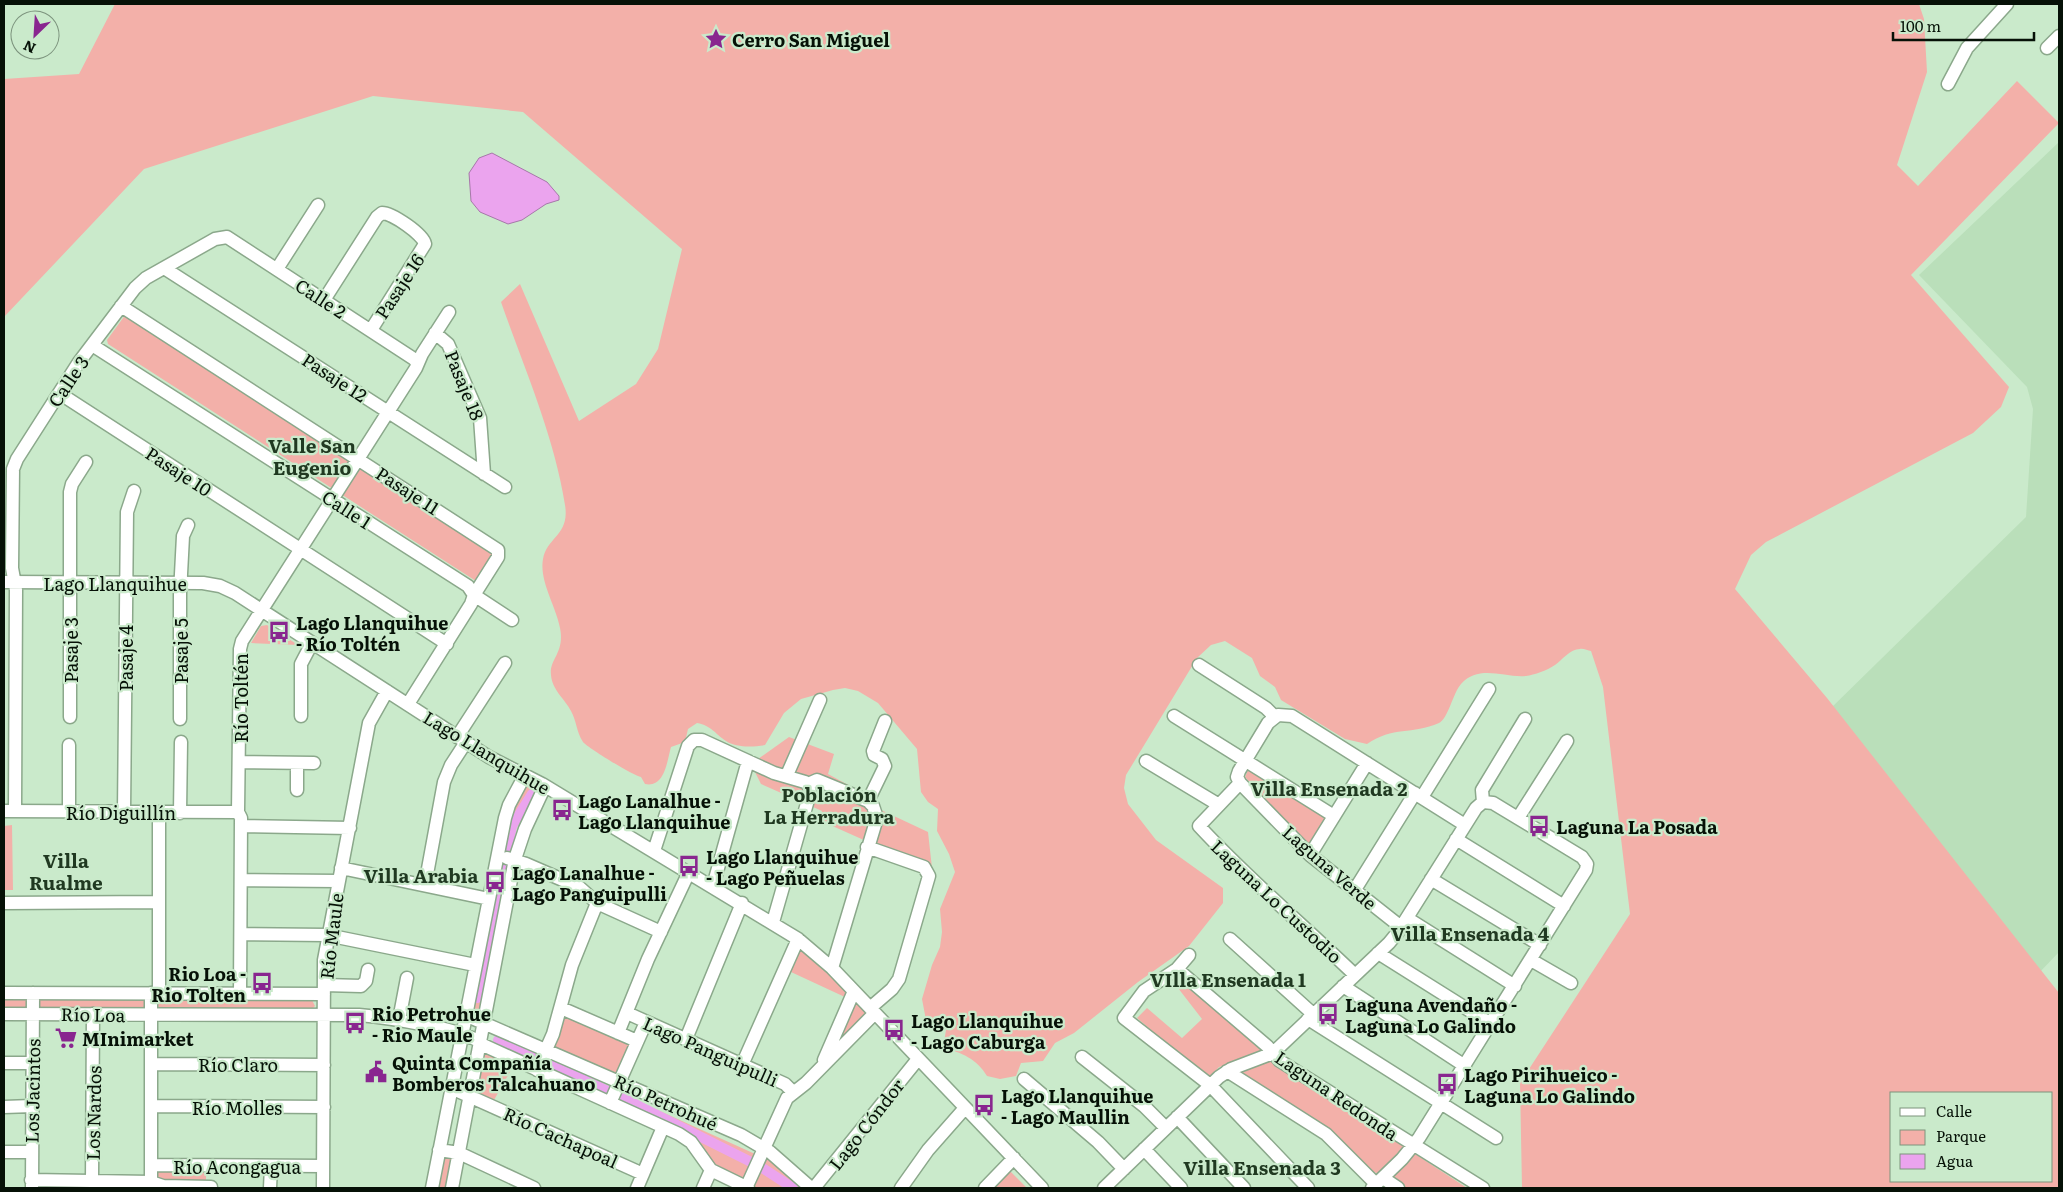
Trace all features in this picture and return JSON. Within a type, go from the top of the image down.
[{"type":"street","points":[[1948,84],[1968,48],[2007,4]]},
{"type":"street","points":[[2047,48],[2059,36]]},
{"type":"street","points":[[277,269],[318,205]]},
{"type":"street","name":"Pasaje 16","points":[[324,300],[377,217],[382,213],[387,213],[421,235],[424,241],[423,249],[371,330]]},
{"type":"street","name":"Calle 2","points":[[223,237],[231,240],[371,330],[414,359],[417,363]]},
{"type":"street","name":"Calle 3","points":[[9,811],[14,730],[9,582],[12,568],[13,469],[17,459],[92,344],[138,284],[215,239],[223,237]]},
{"type":"street","name":"Pasaje 12","points":[[164,268],[505,487]]},
{"type":"street","name":"Pasaje 11","points":[[121,306],[496,548],[498,558],[408,704]]},
{"type":"street","name":"Río Toltén","points":[[240,994],[241,826],[238,812],[240,649],[242,640],[388,412],[449,312]]},
{"type":"street","name":"Pasaje 18","points":[[435,333],[448,344],[480,418],[484,474]]},
{"type":"street","name":"Calle 1","points":[[92,344],[468,586],[474,595],[512,620]]},
{"type":"street","name":"Pasaje 10","points":[[59,393],[446,644]]},
{"type":"street","name":"Pasaje 3","points":[[70,717],[70,492],[74,480],[86,462]]},
{"type":"street","name":"Pasaje 4","points":[[124,812],[127,506],[134,491]]},
{"type":"street","name":"Pasaje 5","points":[[180,719],[181,583],[183,536],[188,525]]},
{"type":"street","name":"Lago Llanquihue","points":[[9,582],[181,583],[220,586],[261,610],[498,762],[545,786],[742,903],[798,939],[832,968],[1042,1188]]},
{"type":"street","points":[[301,716],[301,664],[312,643]]},
{"type":"street","points":[[425,885],[444,782],[461,739],[506,663]]},
{"type":"street","points":[[1199,666],[1266,708],[1275,717]]},
{"type":"street","points":[[1354,891],[1489,689]]},
{"type":"street","name":"Río Maule","points":[[323,1188],[324,990],[327,935],[350,828],[369,723],[387,691]]},
{"type":"street","points":[[787,775],[820,700]]},
{"type":"street","points":[[1146,761],[1219,805],[1240,783],[1237,774],[1265,728],[1275,717],[1282,714],[1292,716],[1465,824]]},
{"type":"street","points":[[1174,716],[1334,816]]},
{"type":"street","points":[[1483,802],[1482,790],[1525,719]]},
{"type":"street","points":[[868,801],[885,766],[884,761],[874,755],[873,751],[885,721]]},
{"type":"street","points":[[654,852],[691,741],[700,739],[774,773],[787,775],[808,784],[816,780],[868,801],[873,806],[877,818],[832,968]]},
{"type":"street","points":[[1518,818],[1567,740]]},
{"type":"street","points":[[180,812],[181,742]]},
{"type":"street","points":[[69,812],[70,745]]},
{"type":"street","points":[[713,886],[748,761]]},
{"type":"street","points":[[240,762],[314,763]]},
{"type":"street","points":[[1310,855],[1368,763]]},
{"type":"street","points":[[297,764],[297,790]]},
{"type":"street","points":[[432,1188],[507,811],[525,775]]},
{"type":"street","name":"Laguna Verde","points":[[1240,783],[1310,855],[1354,891],[1404,923],[1515,986]]},
{"type":"street","points":[[773,922],[810,793],[808,784]]},
{"type":"street","points":[[452,1188],[515,859],[525,829],[545,786]]},
{"type":"street","points":[[1110,1186],[1124,1169],[1210,1085],[1227,1071],[1273,1054],[1378,953],[1404,923],[1478,805],[1483,802],[1494,803],[1582,857],[1587,864],[1585,873],[1414,1146],[1377,1184]]},
{"type":"street","name":"Laguna Lo Custodio","points":[[1219,805],[1199,826],[1276,903],[1313,934],[1355,975]]},
{"type":"street","name":"Río Diguillín","points":[[9,811],[238,812]]},
{"type":"street","points":[[152,1182],[151,1015],[155,994],[160,812]]},
{"type":"street","points":[[241,826],[350,828]]},
{"type":"street","points":[[1456,839],[1564,906]]},
{"type":"street","points":[[747,1188],[785,1102],[793,1092],[821,1068],[899,979],[929,876],[928,871],[922,866],[867,847]]},
{"type":"street","points":[[497,856],[515,859],[579,887],[597,903],[661,932]]},
{"type":"street","points":[[341,868],[489,898]]},
{"type":"street","points":[[618,1033],[689,872]]},
{"type":"street","points":[[1431,879],[1540,946]]},
{"type":"street","points":[[241,880],[338,881]]},
{"type":"street","points":[[4,902],[159,902]]},
{"type":"street","points":[[537,1070],[561,1008],[572,965],[597,903]]},
{"type":"street","points":[[686,1039],[742,903]]},
{"type":"street","points":[[240,934],[327,935],[475,965]]},
{"type":"street","points":[[742,1065],[798,939]]},
{"type":"street","points":[[1230,939],[1311,1017],[1441,1104],[1496,1138]]},
{"type":"street","points":[[1378,953],[1491,1024]]},
{"type":"street","points":[[1189,955],[1177,969],[1144,991],[1124,1018],[1210,1085],[1308,1188]]},
{"type":"street","points":[[1531,960],[1571,983]]},
{"type":"street","name":"Laguna Redonda","points":[[1177,969],[1280,1061],[1483,1188]]},
{"type":"street","name":"Río Loa","points":[[4,993],[240,994],[324,990],[361,986],[366,981],[368,970]]},
{"type":"street","points":[[399,1020],[407,978]]},
{"type":"street","name":"Laguna Lo Custodio","points":[[1343,986],[1465,1066]]},
{"type":"street","points":[[821,1068],[854,991]]},
{"type":"street","name":"Los Jacintos","points":[[32,1184],[33,993]]},
{"type":"street","name":"Lago Panguipulli","points":[[561,1008],[637,1041]]},
{"type":"street","name":"Lago Panguipulli","points":[[627,1013],[785,1084],[793,1092]]},
{"type":"street","name":"Río Loa","points":[[4,1014],[359,1015],[399,1020],[462,1034],[479,1040]]},
{"type":"street","name":"Los Nardos","points":[[92,1181],[94,1014]]},
{"type":"street","points":[[465,1015],[483,1021]]},
{"type":"street","name":"Río Petrohué","points":[[483,1021],[741,1135],[764,1148],[813,1188]]},
{"type":"street","points":[[610,1103],[646,1022]]},
{"type":"street","name":"Río Petrohué","points":[[479,1040],[483,1045],[663,1127],[690,1142],[710,1170],[747,1188]]},
{"type":"street","points":[[1082,1057],[1140,1102],[1166,1128]]},
{"type":"street","name":"Lago Cóndor","points":[[813,1188],[918,1059]]},
{"type":"street","points":[[4,1063],[33,1063]]},
{"type":"street","name":"Río Claro","points":[[151,1064],[324,1064]]},
{"type":"street","points":[[1227,1071],[1326,1134],[1377,1184],[1398,1188]]},
{"type":"street","points":[[1024,1079],[1098,1142],[1124,1169]]},
{"type":"street","name":"Río Cachapoal","points":[[451,1088],[643,1174]]},
{"type":"street","points":[[4,1107],[32,1106]]},
{"type":"street","name":"Río Molles","points":[[151,1106],[324,1107]]},
{"type":"street","points":[[901,1188],[928,1150],[965,1108]]},
{"type":"street","points":[[1177,1118],[1244,1188]]},
{"type":"street","points":[[637,1188],[663,1127]]},
{"type":"street","points":[[1144,1149],[1181,1188]]},
{"type":"street","points":[[439,1150],[459,1154],[534,1188]]},
{"type":"street","points":[[4,1152],[32,1152]]},
{"type":"street","points":[[985,1188],[1014,1158]]},
{"type":"street","name":"Río Acongagua","points":[[152,1165],[323,1166]]},
{"type":"street","points":[[211,1165],[211,1187]]},
{"type":"street","points":[[270,1188],[271,1166]]},
{"type":"street","points":[[703,1188],[710,1170]]},
{"type":"street","name":"Río Acongagua","points":[[32,1184],[92,1181],[152,1182],[163,1186],[211,1187]]},
{"type":"shaded area","points":[[2059,142],[2059,952],[2038,974],[1829,710],[2026,517],[2033,409],[2027,387],[1919,275]]},
{"type":"green space","points":[[115,4],[1919,4],[1924,19],[1927,72],[1897,165],[1918,186],[2017,81],[2059,123],[1911,275],[2009,387],[2001,407],[1973,433],[1766,542],[1751,555],[1735,589],[1827,698],[2059,993],[2059,1188],[1522,1188],[1520,1083],[1630,914],[1603,687],[1591,651],[1583,649],[1576,649],[1552,667],[1541,672],[1518,676],[1484,673],[1468,678],[1458,688],[1445,716],[1439,723],[1420,729],[1385,735],[1367,744],[1345,739],[1281,700],[1275,687],[1260,676],[1252,658],[1225,641],[1211,645],[1197,658],[1126,775],[1124,788],[1128,804],[1156,840],[1223,888],[1223,903],[1189,946],[1138,982],[1074,1033],[1055,1043],[1043,1061],[1021,1063],[1016,1076],[1000,1079],[987,1076],[968,1057],[943,1048],[946,1030],[926,1020],[922,999],[932,965],[940,947],[942,932],[940,909],[955,872],[949,854],[937,831],[938,809],[928,802],[921,792],[917,749],[878,703],[858,691],[845,688],[801,699],[784,713],[765,745],[761,746],[735,745],[722,738],[710,728],[697,723],[688,729],[685,742],[671,747],[661,778],[652,784],[645,784],[641,777],[611,761],[583,742],[571,711],[556,690],[552,680],[552,664],[559,650],[561,637],[558,620],[543,576],[542,567],[545,552],[564,523],[566,515],[565,505],[554,453],[546,427],[501,302],[520,284],[579,421],[636,384],[658,349],[682,249],[523,112],[373,96],[144,169],[4,317],[4,79],[79,74]]},
{"type":"green space","points":[[126,314],[495,555],[479,583],[108,344],[107,340]]},
{"type":"green space","points":[[267,625],[298,645],[251,643],[261,626]]},
{"type":"green space","points":[[789,737],[834,754],[828,774],[872,798],[879,809],[928,832],[933,877],[875,845],[819,820],[822,811],[761,784],[751,764]]},
{"type":"green space","points":[[1249,768],[1324,815],[1327,819],[1312,845],[1308,845],[1245,777]]},
{"type":"green space","points":[[524,785],[534,791],[517,826],[505,870],[480,1014],[473,1011],[508,821]]},
{"type":"green space","points":[[12,825],[13,890],[4,890],[4,826]]},
{"type":"green space","points":[[801,946],[849,993],[847,998],[791,972]]},
{"type":"green space","points":[[1184,983],[1284,1068],[1467,1188],[1406,1188],[1392,1179],[1374,1172],[1335,1134],[1227,1065],[1219,1067],[1208,1079],[1137,1018],[1147,1008],[1182,1038],[1202,1019],[1178,988]]},
{"type":"green space","points":[[4,997],[312,1000],[315,1006],[312,1009],[4,1008]]},
{"type":"green space","points":[[854,998],[869,1013],[830,1055]]},
{"type":"green space","points":[[569,1014],[629,1041],[632,1047],[615,1077],[556,1050],[553,1046],[564,1018]]},
{"type":"green space","points":[[498,1038],[766,1159],[779,1166],[803,1188],[739,1188],[722,1177],[690,1135],[494,1051]]},
{"type":"green space","points":[[480,1049],[515,1063],[494,1100],[476,1096]]},
{"type":"green space","points":[[442,1158],[453,1158],[450,1188],[437,1188]]},
{"type":"green space","points":[[1008,1169],[1027,1188],[992,1188]]},
{"type":"green space","points":[[156,1170],[206,1171],[206,1180],[164,1184],[157,1178]]},
{"type":"water","points":[[492,153],[547,182],[559,196],[559,200],[546,204],[522,220],[508,224],[480,212],[471,201],[469,173],[479,158]]},
{"type":"waterway","points":[[477,998],[512,826],[532,794]]},
{"type":"waterway","points":[[498,1040],[537,1058]]},
{"type":"waterway","points":[[548,1063],[608,1091]]},
{"type":"waterway","points":[[621,1097],[751,1162]]},
{"type":"waterway","points":[[764,1169],[793,1188]]},
{"type":"place","name":"Cerro San Miguel","points":[[716,39]]},
{"type":"place","name":"Lago Llanquihue - Río Toltén","points":[[279,632]]},
{"type":"place","name":"Lago Lanalhue - Lago Llanquihue","points":[[562,810]]},
{"type":"place","name":"Laguna La Posada","points":[[1539,826]]},
{"type":"place","name":"Lago Llanquihue - Lago Peñuelas","points":[[689,866]]},
{"type":"place","name":"Lago Lanalhue - Lago Panguipulli","points":[[495,882]]},
{"type":"place","name":"Rio Loa - Rio Tolten","points":[[262,983]]},
{"type":"place","name":"Laguna Avendaño - Laguna Lo Galindo","points":[[1328,1014]]},
{"type":"place","name":"Rio Petrohue - Rio Maule","points":[[355,1023]]},
{"type":"place","name":"Lago Llanquihue - Lago Caburga","points":[[894,1030]]},
{"type":"place","name":"MInimarket","points":[[66,1038]]},
{"type":"place","name":"Quinta Compañía Bomberos Talcahuano","points":[[376,1072]]},
{"type":"place","name":"Lago Pirihueico - Laguna Lo Galindo","points":[[1447,1084]]},
{"type":"place","name":"Lago Llanquihue - Lago Maullin","points":[[984,1105]]},
{"type":"district","name":"Valle San Eugenio","points":[[312,456]]},
{"type":"district","name":"Villa Ensenada 2","points":[[1329,788]]},
{"type":"district","name":"Población La Herradura","points":[[829,805]]},
{"type":"district","name":"Villa Rualme","points":[[66,871]]},
{"type":"district","name":"Villa Arabia","points":[[421,875]]},
{"type":"district","name":"Villa Ensenada 4","points":[[1470,933]]},
{"type":"district","name":"VIlla Ensenada 1","points":[[1228,979]]},
{"type":"district","name":"Villa Ensenada 3","points":[[1262,1167]]}]
